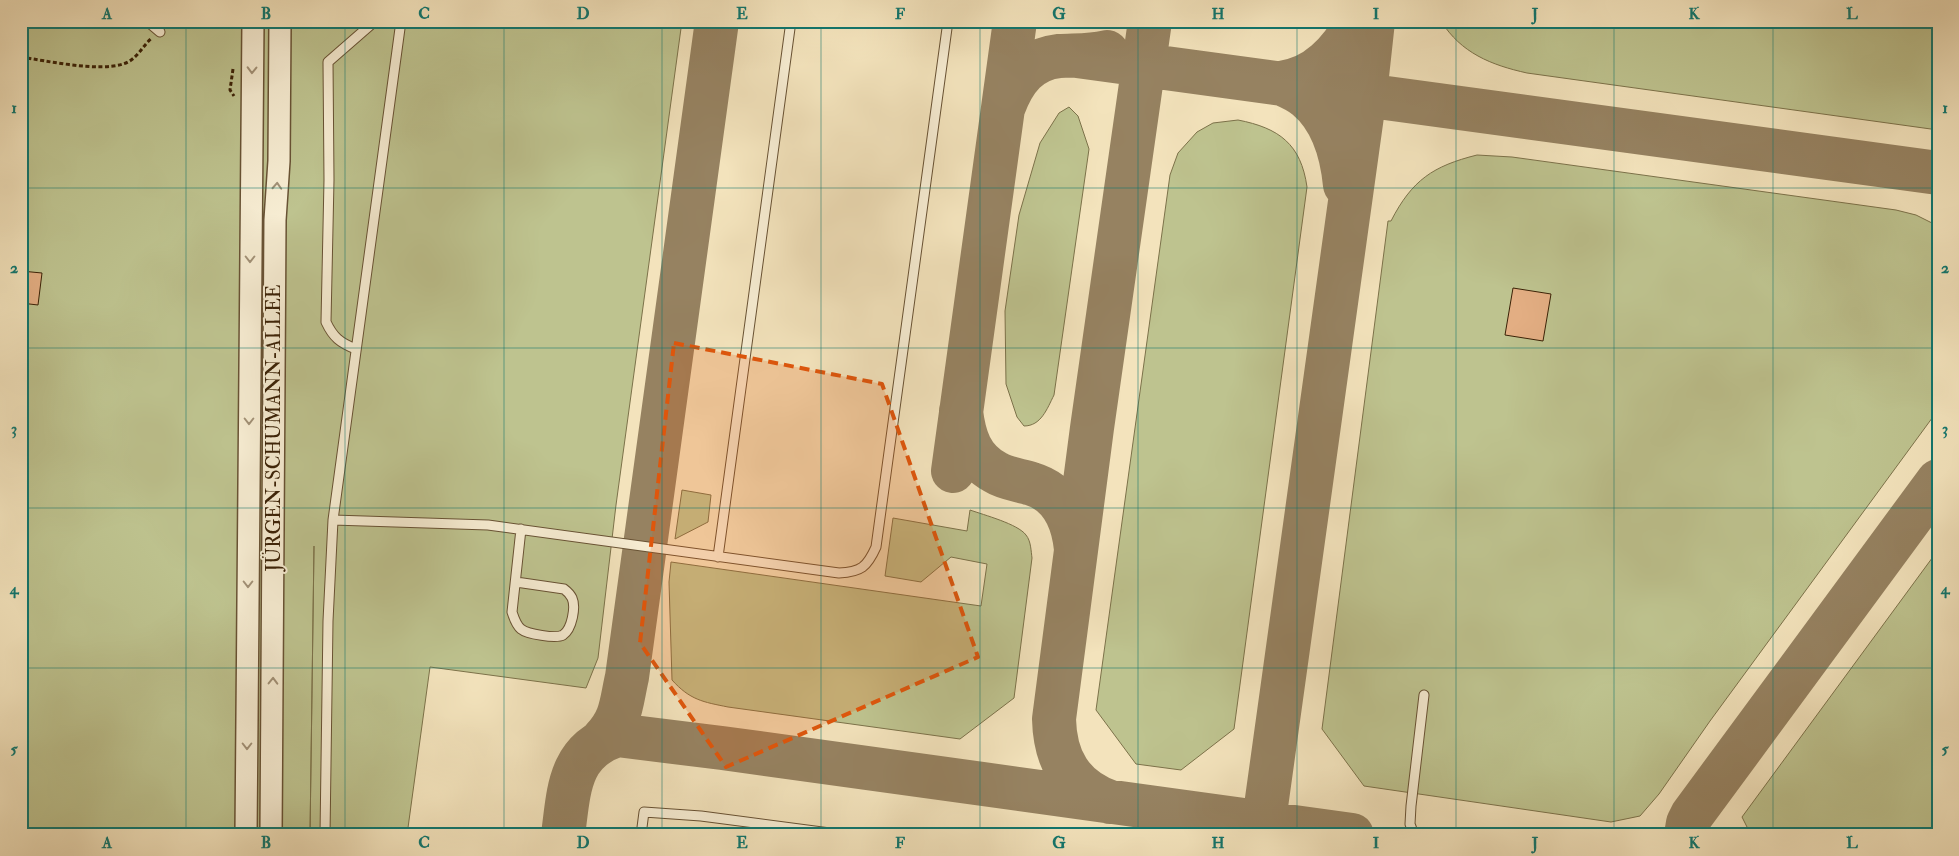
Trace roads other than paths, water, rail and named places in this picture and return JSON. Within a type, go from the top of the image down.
[{"type":"street","name":"JÜRGEN-SCHUMANN-ALLEE","points":[[246,835],[253,21]]},
{"type":"street","name":"JÜRGEN-SCHUMANN-ALLEE","points":[[271,835],[275,230],[279,161],[280,21]]},
{"type":"lane","points":[[148,21],[160,32]]},
{"type":"lane","points":[[356,349],[341,344],[330,332],[326,322],[329,180],[328,62],[375,21]]},
{"type":"lane","points":[[325,835],[328,604],[333,520],[401,21]]},
{"type":"lane","points":[[718,557],[791,21]]},
{"type":"lane","points":[[333,520],[474,524],[839,573],[853,573],[862,568],[870,561],[876,547],[948,21]]},
{"type":"lane","points":[[516,582],[564,590],[570,593],[573,600],[571,622],[564,634],[558,637],[530,633],[521,629],[514,621],[512,612],[521,529]]},
{"type":"lane","points":[[1414,835],[1410,824],[1411,806],[1424,695]]},
{"type":"lane","points":[[641,835],[644,812],[701,816],[845,835]]}]
